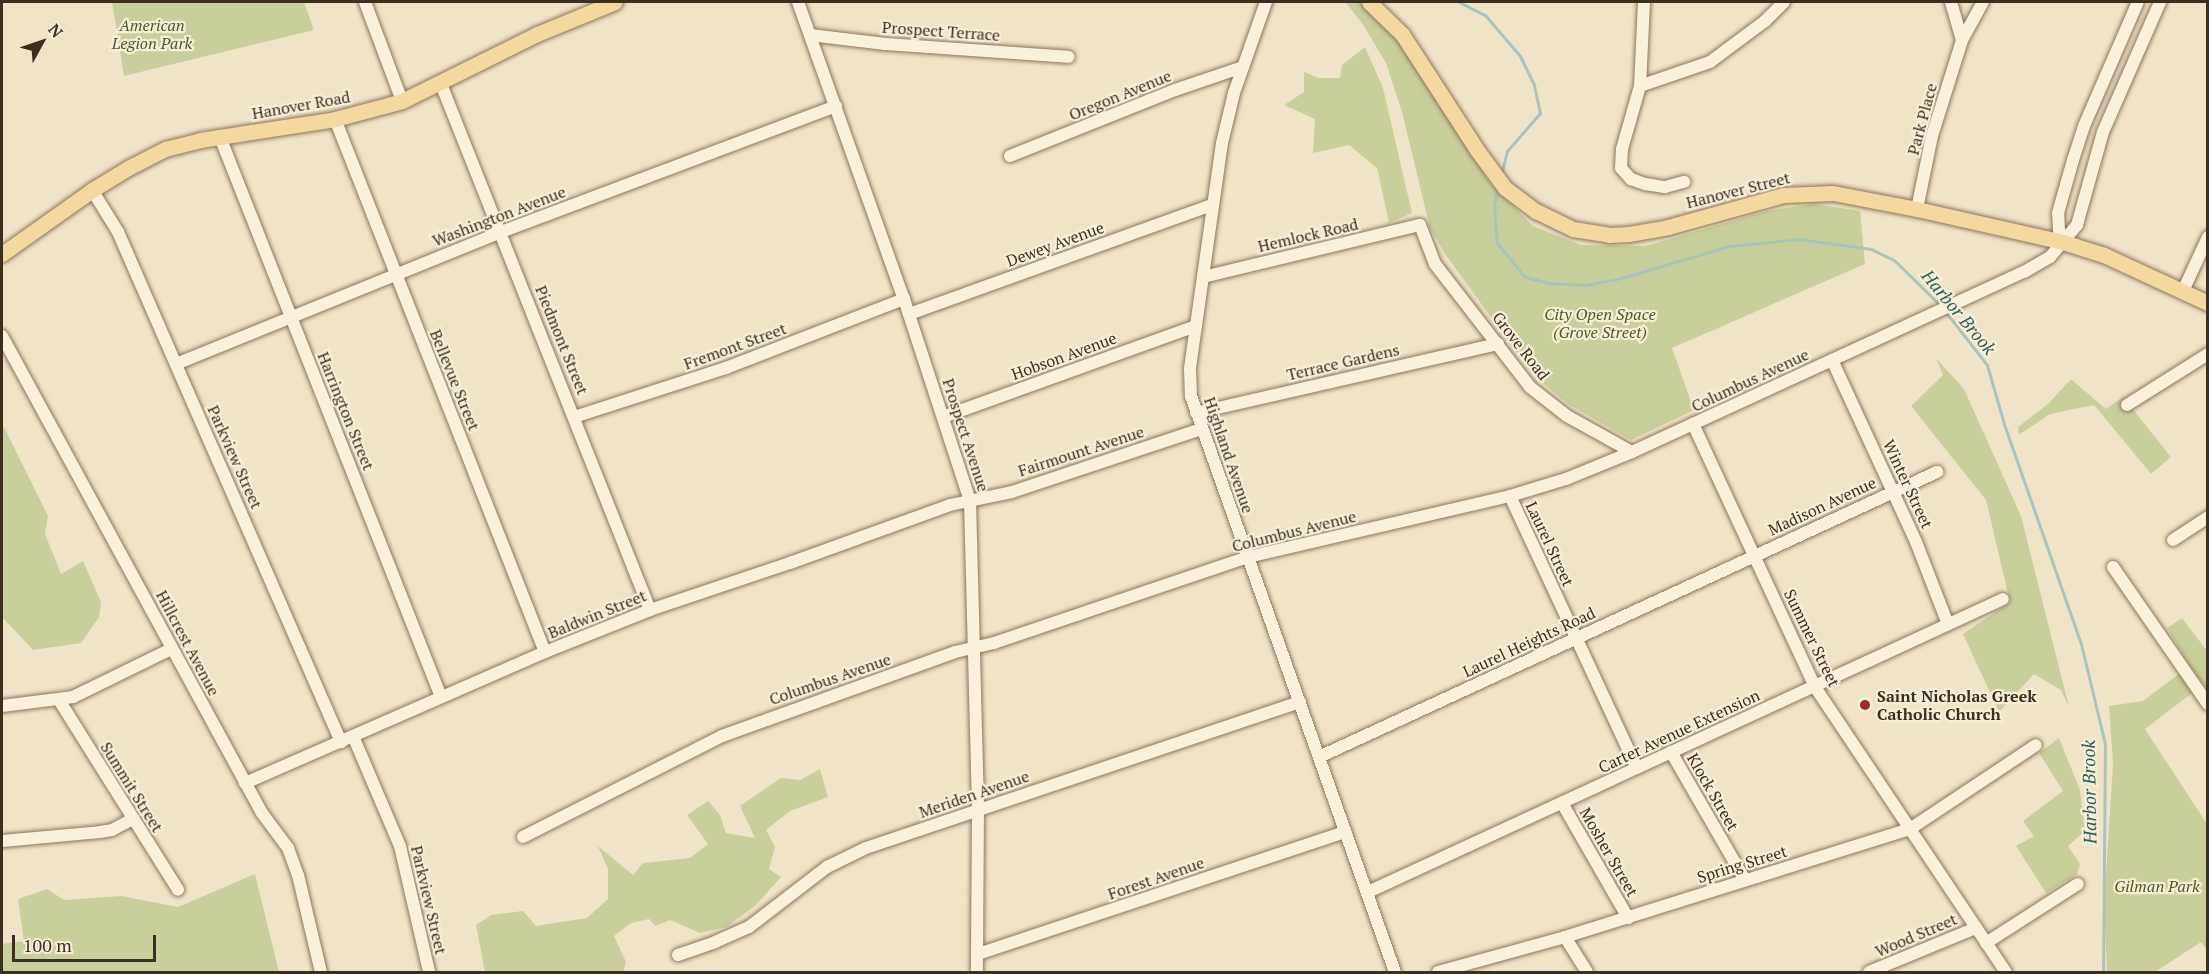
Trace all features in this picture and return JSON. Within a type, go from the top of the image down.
[{"type":"main road","name":"Hanover Road","points":[[2,254],[92,190],[165,149],[220,137],[335,119],[402,101],[441,84],[537,34],[615,2]]},
{"type":"main road","name":"Hanover Street","points":[[1369,2],[1389,18],[1402,34],[1499,180],[1519,200],[1554,222],[1573,229],[1609,235],[1647,232],[1783,195],[1808,192],[1833,193],[1917,209],[2063,242],[2104,255],[2208,303]]},
{"type":"street","points":[[365,2],[402,101]]},
{"type":"street","name":"Prospect Avenue","points":[[798,2],[904,299],[970,501],[978,811],[977,972]]},
{"type":"street","name":"Highland Avenue","points":[[1266,2],[1226,126],[1212,205],[1190,382],[1196,413],[1395,972]]},
{"type":"street","points":[[1644,2],[1640,86],[1622,149],[1622,168],[1631,179],[1645,184],[1665,187],[1684,182]]},
{"type":"street","points":[[1640,86],[1710,62],[1765,21],[1784,2]]},
{"type":"street","points":[[1951,2],[1962,40]]},
{"type":"street","name":"Park Place","points":[[1917,209],[1932,136],[1962,40],[1983,2]]},
{"type":"street","points":[[2063,242],[2059,230],[2058,213],[2084,126],[2138,2]]},
{"type":"street","name":"Columbus Avenue","points":[[523,837],[722,736],[974,648],[994,644],[1248,557],[1510,496],[1566,479],[1632,452],[2042,263],[2063,242],[2081,216],[2102,134],[2160,2]]},
{"type":"street","name":"Prospect Terrace","points":[[810,35],[885,44],[1069,57]]},
{"type":"street","points":[[2121,40],[2140,50]]},
{"type":"street","name":"Oregon Avenue","points":[[1010,156],[1175,90],[1243,68]]},
{"type":"street","name":"Piedmont Street","points":[[441,84],[650,610]]},
{"type":"street","name":"Washington Avenue","points":[[177,364],[501,232],[836,106]]},
{"type":"street","name":"Bellevue Street","points":[[335,119],[545,652]]},
{"type":"street","points":[[2084,126],[2102,134]]},
{"type":"street","name":"Harrington Street","points":[[220,137],[441,697]]},
{"type":"street","name":"Parkview Street","points":[[92,190],[117,232],[177,364],[341,742]]},
{"type":"street","name":"Dewey Avenue","points":[[909,314],[1212,205]]},
{"type":"street","name":"Hemlock Road","points":[[1203,277],[1420,225]]},
{"type":"street","name":"Grove Road","points":[[1420,225],[1435,264],[1530,387],[1547,403],[1632,452]]},
{"type":"street","points":[[2183,291],[2208,237]]},
{"type":"street","name":"Fremont Street","points":[[574,417],[726,368],[904,299]]},
{"type":"street","name":"Hobson Avenue","points":[[943,417],[1196,326]]},
{"type":"street","name":"Hillcrest Avenue","points":[[2,336],[245,783],[294,861],[321,972]]},
{"type":"street","name":"Terrace Gardens","points":[[1196,413],[1498,344]]},
{"type":"street","points":[[2127,405],[2208,354]]},
{"type":"street","name":"Winter Street","points":[[1832,360],[1893,492],[1948,624]]},
{"type":"street","name":"Summer Street","points":[[1693,424],[1815,687],[2006,972]]},
{"type":"street","name":"Fairmount Avenue","points":[[970,501],[1012,492],[1202,429]]},
{"type":"street","name":"Madison Avenue","points":[[1754,556],[1937,472]]},
{"type":"street","name":"Laurel Street","points":[[1510,496],[1636,768]]},
{"type":"street","name":"Baldwin Street","points":[[245,783],[545,652],[650,610],[790,563],[950,504],[970,501]]},
{"type":"street","points":[[2173,540],[2208,517]]},
{"type":"street","name":"Laurel Heights Road","points":[[1319,758],[1754,556]]},
{"type":"street","points":[[2113,567],[2208,704]]},
{"type":"street","name":"Carter Avenue Extension","points":[[1368,892],[2003,599]]},
{"type":"street","points":[[2,706],[59,700],[89,691],[171,649]]},
{"type":"street","name":"Summit Street","points":[[59,700],[178,890]]},
{"type":"street","name":"Meriden Avenue","points":[[678,955],[749,927],[827,867],[847,856],[1300,702]]},
{"type":"street","name":"Parkview Street","points":[[353,736],[400,846],[429,972]]},
{"type":"street","name":"Spring Street","points":[[1438,972],[1628,918],[1910,829],[2036,745]]},
{"type":"street","name":"Klock Street","points":[[1671,752],[1745,880]]},
{"type":"street","name":"Mosher Street","points":[[1562,803],[1628,918]]},
{"type":"street","points":[[2,841],[112,830],[133,819]]},
{"type":"street","name":"Forest Avenue","points":[[978,954],[1345,832]]},
{"type":"street","points":[[1986,943],[2078,884]]},
{"type":"street","name":"Wood Street","points":[[1869,972],[1976,928]]},
{"type":"street","points":[[1565,937],[1587,972]]},
{"type":"green space","name":"American Legion Park","points":[[112,2],[304,2],[314,30],[124,76]]},
{"type":"green space","name":"City Open Space (Grove Street)","points":[[1345,2],[1362,2],[1398,35],[1490,183],[1533,226],[1581,245],[1646,246],[1767,211],[1814,204],[1860,211],[1865,264],[1672,348],[1694,410],[1631,440],[1568,404],[1543,383],[1515,350],[1445,254],[1430,228],[1402,112],[1386,63],[1362,23]]},
{"type":"green space","points":[[1365,47],[1383,88],[1412,213],[1389,223],[1377,168],[1349,145],[1313,153],[1315,119],[1284,105],[1304,92],[1304,72],[1319,78],[1340,78],[1342,65]]},
{"type":"green space","points":[[1936,358],[1964,389],[2021,516],[2069,707],[2061,690],[2034,674],[1999,712],[1963,634],[2010,602],[1986,500],[1911,406],[1943,375]]},
{"type":"green space","points":[[2071,379],[2106,409],[2123,397],[2171,457],[2151,474],[2094,405],[2050,414],[2019,435],[2018,427],[2048,404]]},
{"type":"green space","points":[[2,426],[48,516],[45,534],[61,574],[83,561],[101,602],[99,617],[81,643],[33,650],[2,617]]},
{"type":"green space","points":[[2182,618],[2207,651],[2207,689],[2167,628]]},
{"type":"green space","name":"Gilman Park","points":[[2180,673],[2192,693],[2145,729],[2207,824],[2207,951],[2201,942],[2155,972],[2107,972],[2104,905],[2113,764],[2109,706],[2143,701]]},
{"type":"green space","points":[[2059,738],[2080,790],[2085,831],[2068,846],[2080,864],[2077,874],[2046,893],[2016,846],[2034,836],[2023,821],[2063,791],[2039,753]]},
{"type":"green space","points":[[820,769],[828,797],[790,811],[766,830],[775,847],[769,869],[781,877],[755,906],[726,927],[700,933],[670,920],[655,926],[649,919],[631,923],[614,936],[626,962],[623,972],[485,972],[476,925],[491,915],[523,911],[536,926],[587,918],[608,899],[608,869],[598,846],[633,875],[643,863],[690,858],[708,844],[687,815],[708,801],[720,815],[726,833],[755,838],[740,806],[781,778],[800,780]]},
{"type":"green space","points":[[255,874],[279,972],[2,972],[2,944],[24,941],[18,899],[47,889],[64,900],[121,896],[178,907]]},
{"type":"waterway","name":"Harbor Brook","points":[[1459,2],[1485,15],[1520,56],[1534,85],[1540,113],[1507,151],[1501,175]]},
{"type":"waterway","name":"Harbor Brook","points":[[1498,187],[1494,204],[1497,243],[1525,277],[1549,283],[1586,285],[1621,278],[1730,246],[1799,239],[1871,249],[1894,260],[1941,306]]},
{"type":"waterway","name":"Harbor Brook","points":[[1945,311],[1987,365],[2004,424],[2081,644],[2105,744],[2103,972]]},
{"type":"place","name":"Saint Nicholas Greek Catholic Church","points":[[1865,705]]}]
